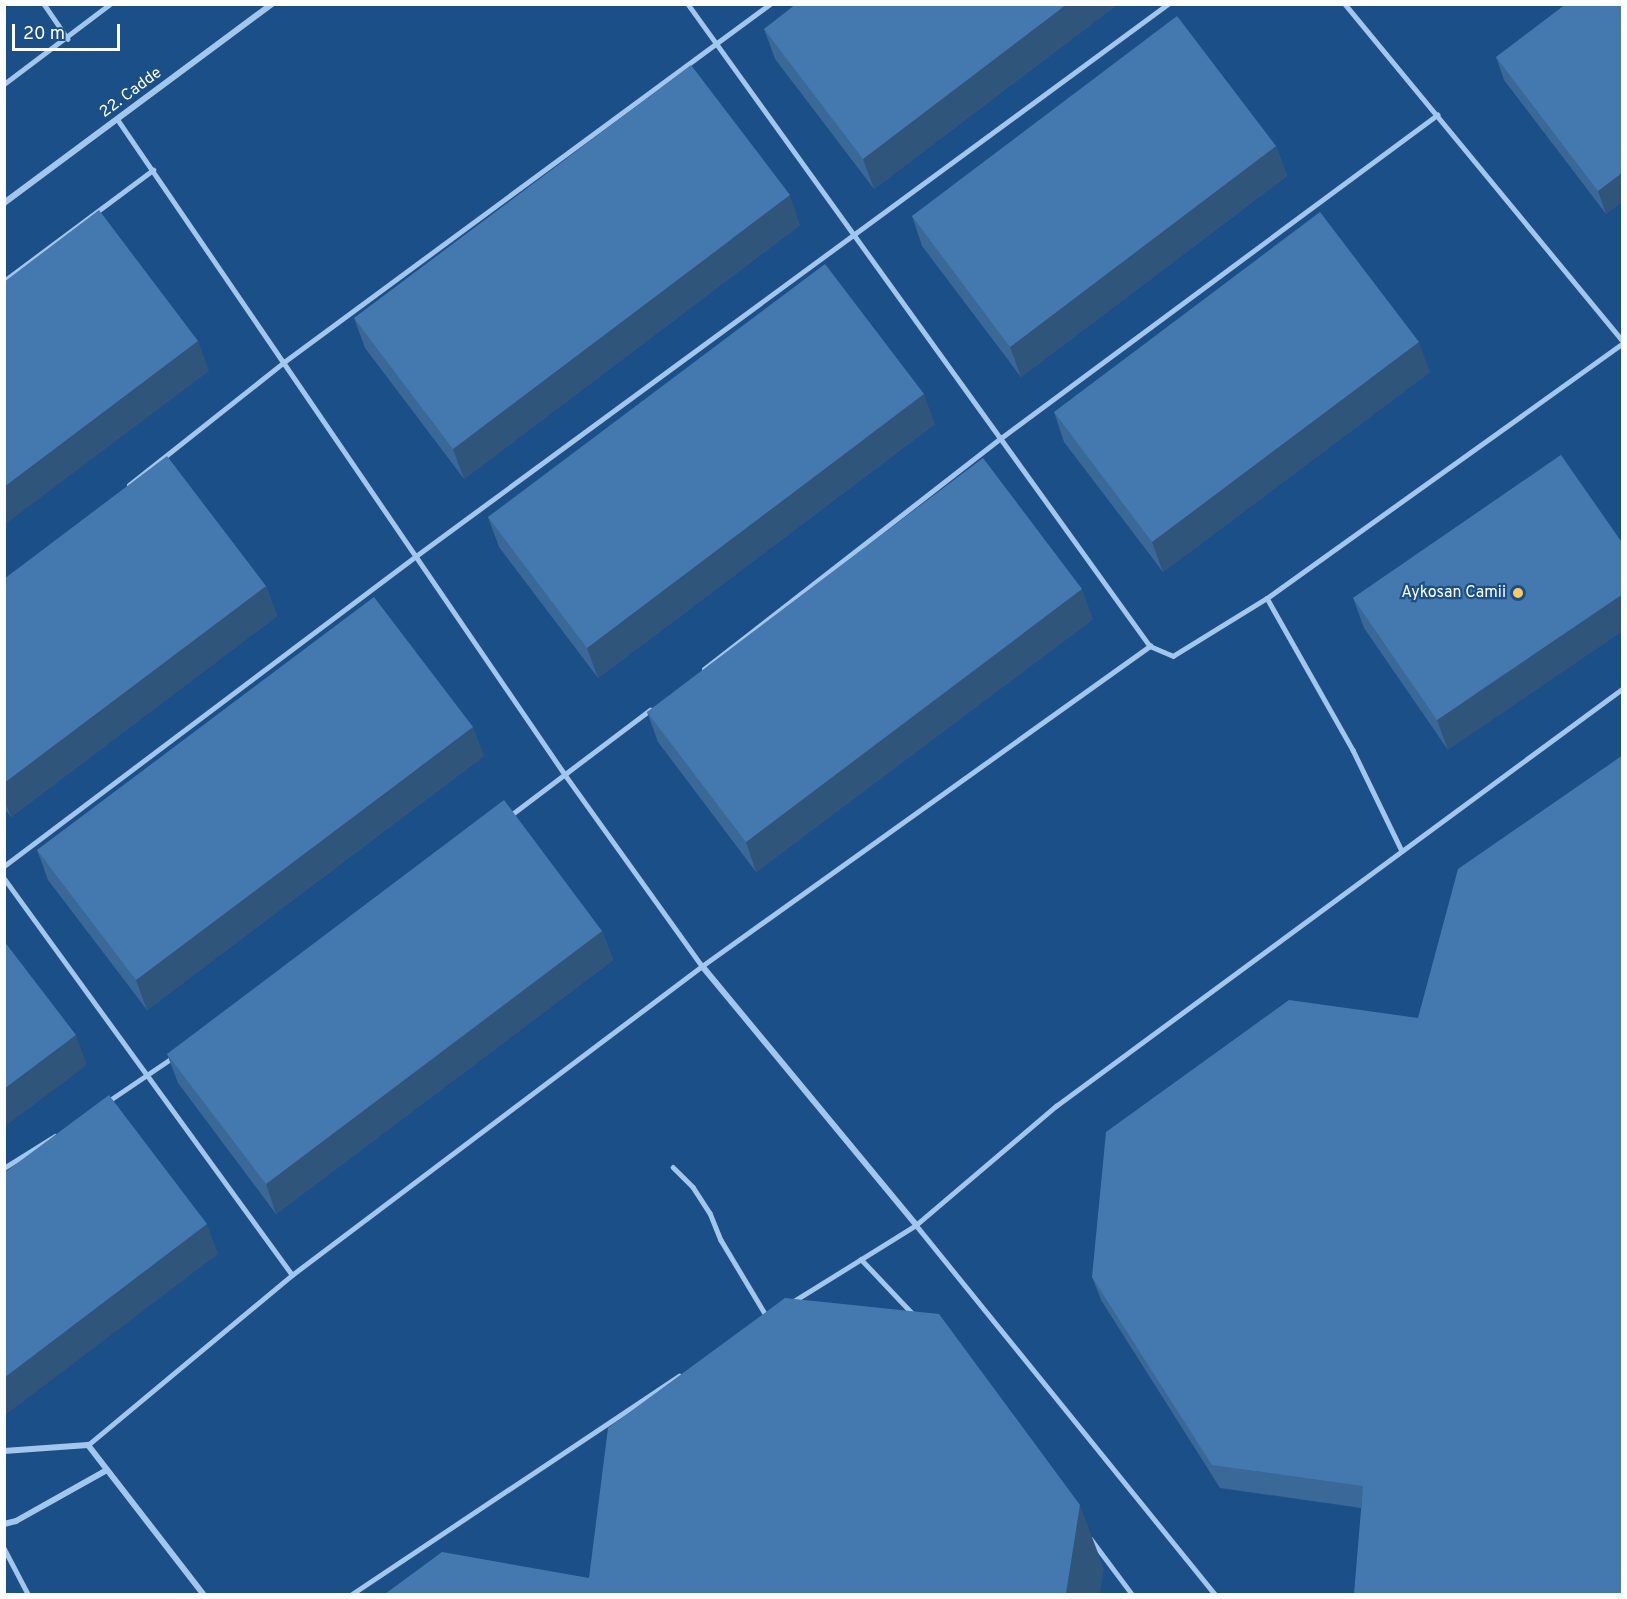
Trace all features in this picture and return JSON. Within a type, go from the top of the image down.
[{"type":"street","name":"22. Cadde","points":[[4,203],[272,4]]},
{"type":"street","points":[[702,966],[916,1225]]},
{"type":"street","points":[[4,1451],[88,1445],[203,1594]]},
{"type":"street","points":[[4,1524],[16,1521],[107,1470]]},
{"type":"lane","points":[[44,4],[68,39]]},
{"type":"lane","points":[[4,84],[68,39],[110,4]]},
{"type":"lane","points":[[688,4],[1150,646],[1173,656],[1267,597],[1623,342],[1345,4]]},
{"type":"lane","points":[[126,488],[284,362],[770,4]]},
{"type":"lane","points":[[4,866],[416,556],[1168,4]]},
{"type":"lane","points":[[698,673],[1001,438],[1437,115]]},
{"type":"lane","points":[[118,120],[566,776],[702,966]]},
{"type":"lane","points":[[4,281],[153,170]]},
{"type":"lane","points":[[1267,597],[1353,750],[1402,851]]},
{"type":"lane","points":[[88,1445],[292,1275],[702,966],[1150,646]]},
{"type":"lane","points":[[786,1305],[916,1225],[1056,1106],[1623,689]]},
{"type":"lane","points":[[508,818],[661,703]]},
{"type":"lane","points":[[4,878],[292,1275]]},
{"type":"lane","points":[[100,1106],[177,1054]]},
{"type":"lane","points":[[4,1168],[62,1131]]},
{"type":"lane","points":[[673,1167],[693,1187],[710,1213],[721,1240],[767,1317]]},
{"type":"lane","points":[[916,1225],[1215,1594]]},
{"type":"lane","points":[[861,1259],[919,1320]]},
{"type":"lane","points":[[758,1324],[777,1311]]},
{"type":"lane","points":[[352,1594],[688,1370]]},
{"type":"lane","points":[[1084,1530],[1132,1594]]},
{"type":"lane","points":[[4,1548],[28,1594]]},
{"type":"building","points":[[796,4],[1067,4],[863,159],[764,29]]},
{"type":"building","points":[[1566,4],[1623,4],[1623,172],[1598,191],[1496,57]]},
{"type":"building","points":[[1177,16],[1276,146],[1010,347],[912,216]]},
{"type":"building","points":[[691,65],[790,195],[453,449],[354,318]]},
{"type":"building","points":[[99,210],[198,341],[4,487],[4,282]]},
{"type":"building","points":[[1320,212],[1419,342],[1152,542],[1054,412]]},
{"type":"building","points":[[825,264],[924,394],[587,648],[488,517]]},
{"type":"building","name":"Aykosan Camii","points":[[1561,455],[1623,544],[1623,594],[1437,720],[1353,598]]},
{"type":"building","points":[[167,456],[266,586],[4,783],[4,579]]},
{"type":"building","points":[[983,458],[1082,589],[746,842],[647,712]]},
{"type":"building","points":[[374,597],[473,727],[136,980],[37,850]]},
{"type":"building","points":[[1623,755],[1623,1594],[1354,1594],[1363,1486],[1212,1465],[1092,1277],[1106,1132],[1289,1000],[1418,1018],[1458,869]]},
{"type":"building","points":[[504,800],[602,931],[266,1184],[167,1054]]},
{"type":"building","points":[[4,941],[76,1035],[4,1089]]},
{"type":"building","points":[[109,1095],[207,1224],[4,1378],[4,1173]]},
{"type":"building","points":[[785,1298],[939,1314],[1080,1505],[1066,1594],[385,1594],[442,1552],[589,1578],[608,1428]]},
{"type":"place","name":"Aykosan Camii","points":[[1518,593]]}]
